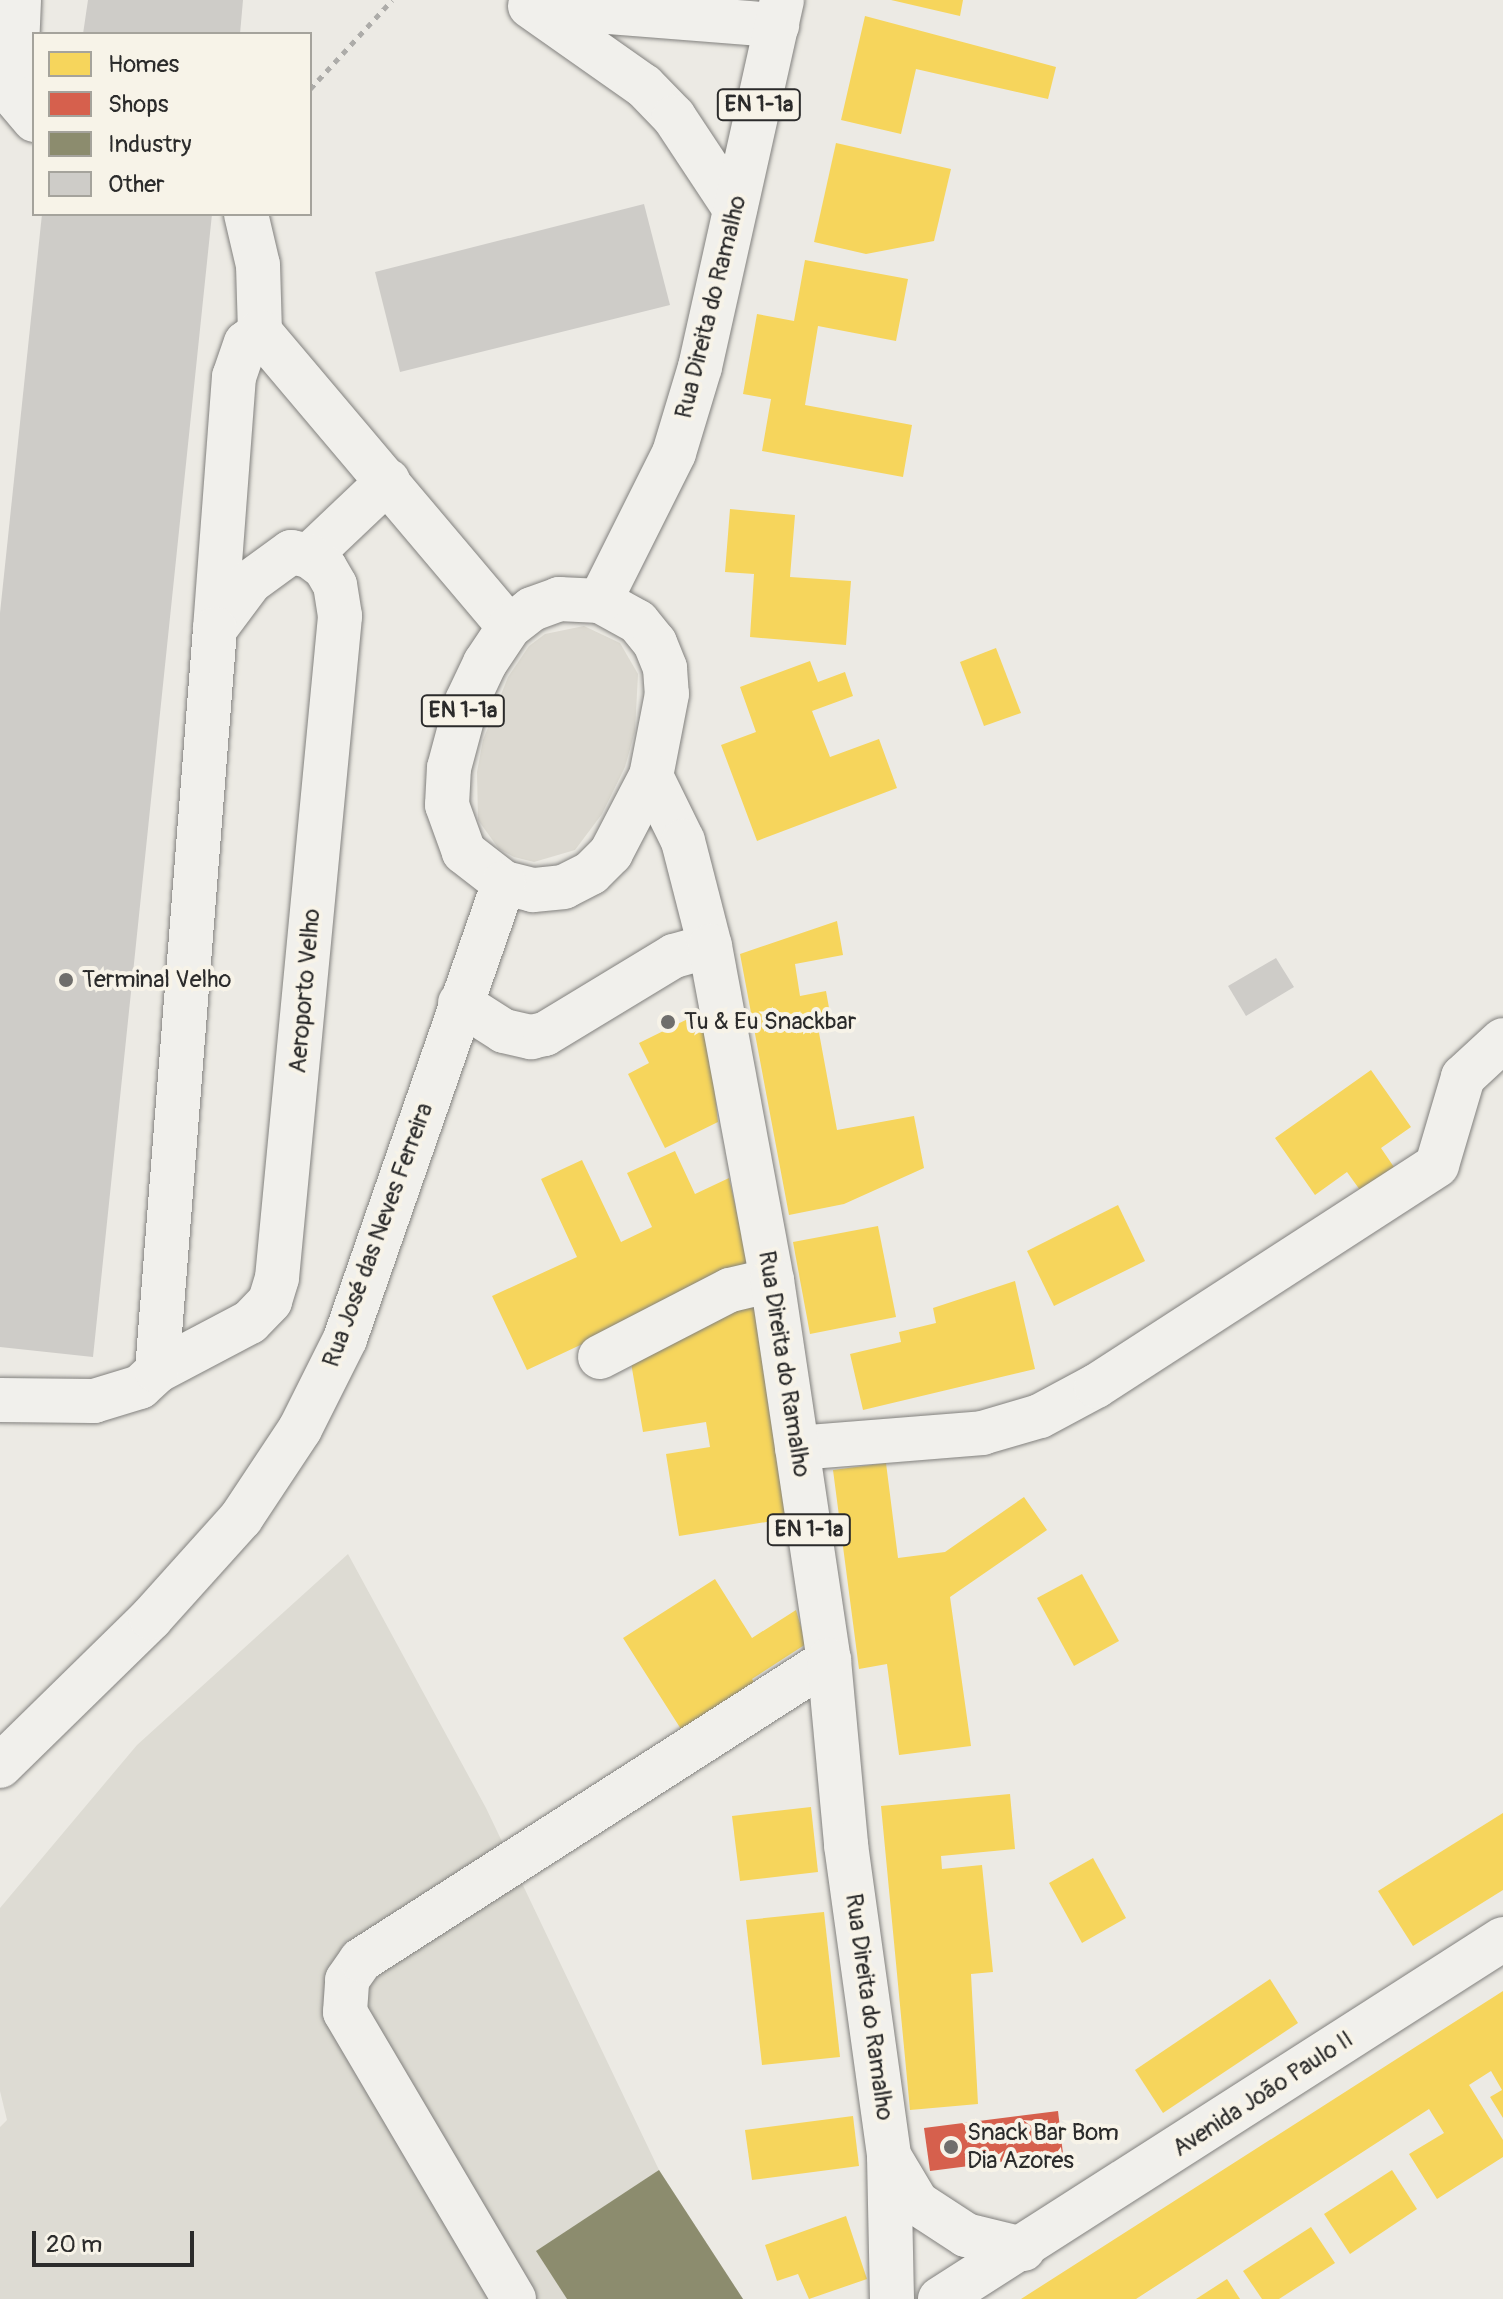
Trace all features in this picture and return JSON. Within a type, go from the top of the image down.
[{"type":"main road","points":[[19,0],[15,97],[32,118]]},
{"type":"main road","points":[[519,3],[584,0]]},
{"type":"main road","points":[[519,3],[780,13]]},
{"type":"main road","points":[[519,3],[644,86],[674,117],[735,209]]},
{"type":"main road","name":"Rua Direita do Ramalho","points":[[600,601],[674,453],[700,367],[780,13]]},
{"type":"main road","points":[[246,216],[258,265],[260,332],[509,627]]},
{"type":"main road","points":[[157,1371],[234,377],[246,343],[260,332]]},
{"type":"main road","points":[[215,629],[270,563],[291,552],[309,556],[388,481]]},
{"type":"main road","name":"Aeroporto Velho","points":[[0,1400],[94,1401],[140,1387],[157,1371],[250,1322],[270,1301],[277,1278],[340,616],[335,585],[309,556]]},
{"type":"main road","name":"EN 1-1ª","points":[[559,599],[600,601],[638,622],[655,643],[665,668],[662,737],[651,776],[627,827],[591,873],[564,887],[533,890],[504,883],[464,852],[447,805],[456,734],[467,701],[509,627],[532,609],[559,599]]},
{"type":"main road","name":"Rua Direita do Ramalho","points":[[651,776],[683,841],[710,946],[772,1280],[829,1660],[846,1845],[889,2156],[892,2299]]},
{"type":"main road","name":"Rua José das Neves Ferreira","points":[[0,1766],[151,1618],[241,1518],[300,1429],[345,1339],[504,883]]},
{"type":"main road","points":[[460,1003],[517,1036],[545,1034],[674,956],[710,946]]},
{"type":"main road","points":[[797,1448],[982,1433],[1040,1416],[1096,1386],[1437,1165],[1463,1077],[1503,1040]]},
{"type":"main road","points":[[600,1357],[730,1290],[772,1280]]},
{"type":"main road","points":[[514,2299],[345,2012],[347,1980],[361,1960],[829,1660]]},
{"type":"main road","name":"Avenida João Paulo II","points":[[940,2299],[1023,2249],[1503,1939]]},
{"type":"main road","points":[[889,2156],[917,2203],[966,2235],[1023,2249]]},
{"type":"path","points":[[312,87],[392,0]]},
{"type":"shaded area","points":[[584,626],[620,643],[638,674],[635,731],[625,767],[602,814],[575,850],[534,862],[514,857],[499,849],[478,820],[477,772],[483,740],[508,677],[529,646],[545,634]]},
{"type":"shaded area","points":[[348,1554],[486,1808],[659,2170],[743,2299],[0,2299],[0,2127],[7,2120],[0,2091],[0,1908],[137,1745]]},
{"type":"building: Homes","points":[[891,0],[963,0],[960,16]]},
{"type":"building: Homes","points":[[865,16],[1056,67],[1048,99],[916,69],[901,134],[841,120]]},
{"type":"building: Homes","points":[[836,143],[951,169],[934,241],[866,254],[814,242]]},
{"type":"building: Homes","points":[[805,260],[908,279],[896,341],[818,326],[805,405],[912,425],[903,477],[762,451],[771,399],[743,394],[757,314],[794,321]]},
{"type":"building: Homes","points":[[730,509],[795,515],[790,577],[851,581],[846,645],[750,637],[754,574],[725,572]]},
{"type":"building: Homes","points":[[996,648],[1021,713],[984,726],[960,662]]},
{"type":"building: Homes","points":[[810,661],[818,682],[845,672],[853,696],[812,711],[830,757],[879,739],[897,788],[757,841],[721,745],[756,732],[740,687]]},
{"type":"building: Homes","points":[[837,921],[843,955],[795,964],[800,996],[826,991],[831,1019],[817,1022],[837,1130],[914,1116],[924,1168],[844,1204],[789,1215],[740,954]]},
{"type":"building: Homes","points":[[706,1010],[718,1122],[665,1148],[628,1074],[649,1063],[639,1043]]},
{"type":"building: Homes","points":[[1371,1070],[1411,1127],[1381,1148],[1398,1173],[1365,1197],[1347,1172],[1315,1195],[1275,1138]]},
{"type":"building: Homes","points":[[675,1151],[695,1194],[729,1178],[749,1266],[527,1370],[492,1296],[577,1257],[541,1179],[582,1160],[621,1242],[652,1227],[627,1173]]},
{"type":"building: Homes","points":[[1118,1205],[1145,1261],[1054,1306],[1027,1251]]},
{"type":"building: Homes","points":[[878,1226],[896,1317],[810,1334],[793,1242]]},
{"type":"building: Homes","points":[[1015,1281],[1035,1369],[863,1410],[850,1354],[901,1342],[899,1332],[936,1323],[933,1308]]},
{"type":"building: Homes","points":[[754,1296],[791,1518],[679,1536],[666,1454],[710,1447],[706,1422],[643,1432],[630,1357]]},
{"type":"building: Homes","points":[[886,1463],[898,1558],[945,1552],[1024,1497],[1047,1530],[950,1597],[971,1746],[899,1755],[887,1664],[859,1669],[833,1470]]},
{"type":"building: Homes","points":[[1082,1574],[1119,1641],[1074,1666],[1037,1598]]},
{"type":"building: Homes","points":[[715,1579],[752,1638],[796,1610],[806,1644],[752,1679],[759,1691],[686,1737],[623,1638]]},
{"type":"building: Homes","points":[[1010,1794],[1015,1849],[941,1856],[942,1869],[982,1865],[993,1972],[971,1974],[978,2104],[910,2110],[881,1806]]},
{"type":"building: Homes","points":[[811,1807],[818,1872],[740,1881],[732,1816]]},
{"type":"building: Homes","points":[[1503,1813],[1503,1890],[1413,1946],[1378,1891]]},
{"type":"building: Homes","points":[[1093,1858],[1126,1918],[1082,1943],[1049,1883]]},
{"type":"building: Homes","points":[[824,1912],[840,2057],[762,2065],[746,1920]]},
{"type":"building: Homes","points":[[1270,1979],[1298,2023],[1163,2113],[1135,2070]]},
{"type":"building: Homes","points":[[1503,1991],[1503,2118],[1490,2097],[1502,2090],[1491,2071],[1469,2085],[1503,2140],[1503,2157],[1437,2199],[1409,2154],[1444,2133],[1429,2109],[1136,2299],[1021,2299]]},
{"type":"building: Homes","points":[[853,2116],[859,2166],[752,2180],[745,2130]]},
{"type":"building: Homes","points":[[1392,2170],[1417,2209],[1350,2254],[1324,2214]]},
{"type":"building: Homes","points":[[846,2216],[867,2279],[809,2299],[798,2274],[777,2281],[765,2245]]},
{"type":"building: Homes","points":[[1311,2227],[1335,2263],[1279,2299],[1262,2299],[1243,2271]]},
{"type":"building: Homes","points":[[1227,2279],[1240,2299],[1196,2299]]},
{"type":"building: Shops","points":[[1058,2111],[1063,2154],[930,2171],[924,2128]]},
{"type":"building: Industry","points":[[659,2170],[743,2299],[567,2299],[536,2251]]},
{"type":"building: Other","points":[[88,0],[243,0],[240,32],[83,32]]},
{"type":"building: Other","points":[[644,204],[670,305],[400,372],[375,272]]},
{"type":"building: Other","name":"Terminal Velho","points":[[42,216],[212,216],[93,1357],[0,1347],[0,613]]},
{"type":"building: Other","points":[[1276,958],[1294,987],[1246,1016],[1228,986]]},
{"type":"place","name":"Terminal Velho","points":[[66,980]]},
{"type":"place","name":"Tu & Eu Snackbar","points":[[668,1022]]},
{"type":"place","name":"Snack Bar Bom Dia Azores","points":[[951,2147]]}]
